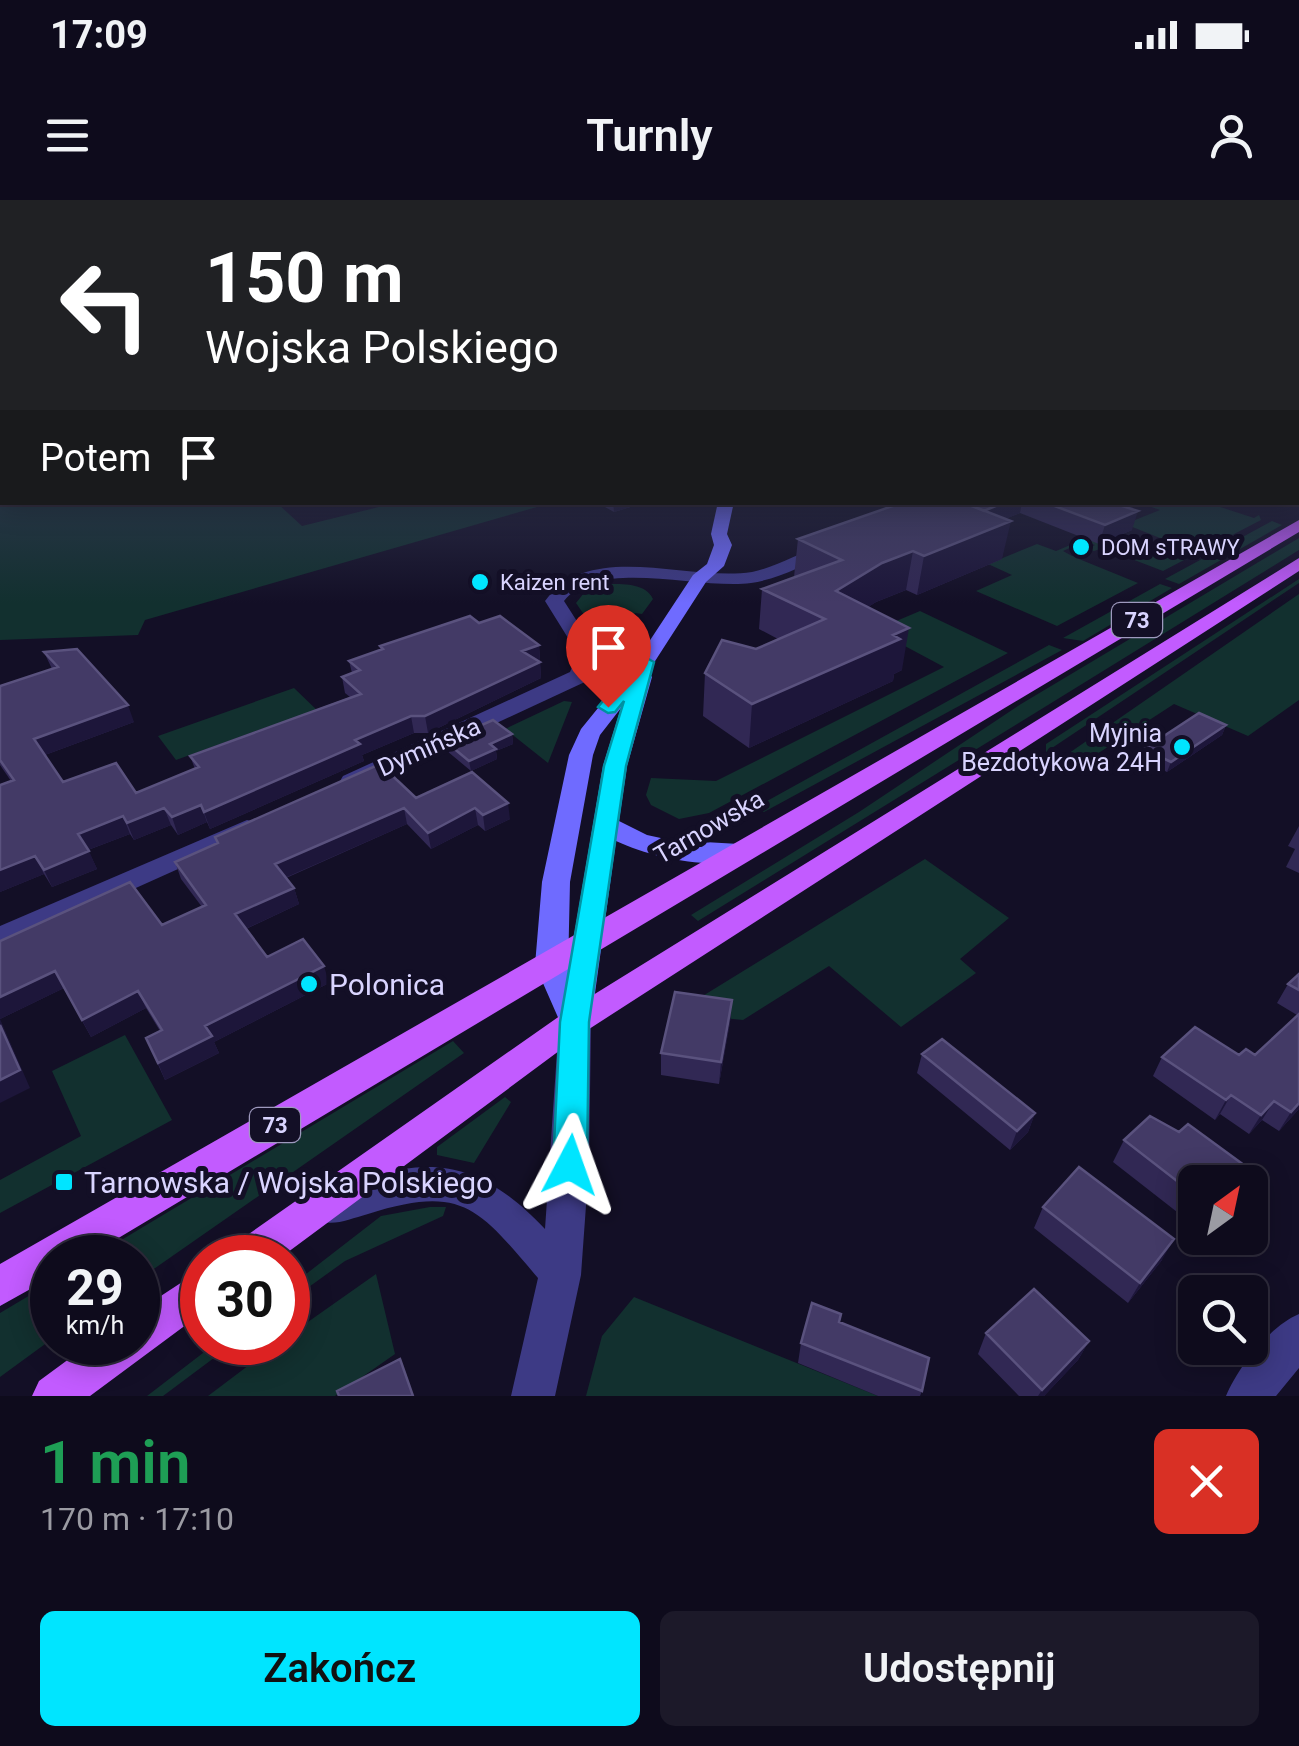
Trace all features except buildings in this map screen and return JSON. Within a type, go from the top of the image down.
[{"type":"main road","name":"Tarnowska","points":[[0,1286],[1299,524]]},
{"type":"main road","name":"73","points":[[279,1235],[575,1022],[1299,564]]},
{"type":"main road","points":[[54,1396],[96,1365]]},
{"type":"street","points":[[575,1022],[550,965],[556,882],[581,755],[589,734],[645,662],[699,579],[720,557],[725,505]]},
{"type":"street","points":[[699,579],[750,577],[846,542]]},
{"type":"street","name":"Dymińska","points":[[335,789],[579,676],[588,654],[554,600],[569,582],[612,574],[699,579]]},
{"type":"street","points":[[533,1396],[561,1275],[573,1128],[575,1022],[615,766],[645,662]]},
{"type":"street","points":[[0,938],[264,820]]},
{"type":"street","points":[[606,824],[625,838],[676,852],[739,854]]},
{"type":"street","points":[[305,1216],[408,1183],[462,1184],[497,1205],[561,1275]]},
{"type":"street","points":[[1248,1396],[1299,1335]]},
{"type":"green space","points":[[0,505],[279,505],[302,526],[387,505],[538,505],[145,620],[138,635],[0,640]]},
{"type":"green space","points":[[1146,505],[1214,505],[1254,518],[1259,515],[1261,520],[1163,571],[1103,548],[1088,549],[1095,545],[1085,541],[1063,551],[1072,556],[1086,550],[1092,552],[1079,559],[1138,583],[1057,626],[976,591],[1012,575],[988,564],[1037,544],[1056,551],[1101,532],[1163,554],[1180,546],[1125,524],[1160,510]]},
{"type":"green space","points":[[1272,521],[1282,525],[1179,584],[1165,579]]},
{"type":"green space","points":[[1299,538],[1299,550],[698,921],[691,915],[859,812],[1021,704]]},
{"type":"green space","points":[[1299,579],[1299,583],[1046,752],[1046,744]]},
{"type":"green space","points":[[611,584],[641,588],[653,599],[642,614],[635,613],[628,625],[635,626],[618,654],[610,653],[576,603],[588,588]]},
{"type":"green space","points":[[1160,584],[1172,588],[1083,641],[1063,638]]},
{"type":"green space","points":[[1299,594],[1299,700],[1248,736],[1174,704],[1077,767],[1059,760]]},
{"type":"green space","points":[[920,611],[1008,653],[709,813],[679,819],[651,805],[646,795],[651,778],[716,781],[944,667],[875,630]]},
{"type":"green space","points":[[1049,645],[1062,650],[764,812],[749,811]]},
{"type":"green space","points":[[294,688],[321,714],[276,732],[270,726],[176,760],[158,736]]},
{"type":"green space","points":[[564,701],[572,702],[548,763],[505,729]]},
{"type":"green space","points":[[925,859],[1009,918],[960,959],[976,973],[901,1027],[829,966],[743,1020],[675,1013]]},
{"type":"green space","points":[[125,1035],[172,1120],[0,1213],[0,1180],[81,1136],[52,1071]]},
{"type":"green space","points":[[453,1041],[464,1053],[203,1235],[180,1235],[180,1251],[160,1265],[160,1235],[130,1235]]},
{"type":"green space","points":[[505,1097],[511,1102],[474,1163],[437,1155],[437,1147]]},
{"type":"green space","points":[[446,1207],[443,1216],[345,1261],[310,1286],[310,1271],[381,1216]]},
{"type":"green space","points":[[376,1274],[395,1354],[335,1396],[208,1396],[249,1365],[310,1365],[310,1320]]},
{"type":"green space","points":[[30,1295],[30,1355],[0,1377],[0,1313]]},
{"type":"green space","points":[[634,1297],[878,1396],[586,1396],[602,1336]]},
{"type":"green space","points":[[187,1365],[205,1365],[163,1396],[147,1396]]},
{"type":"place","name":"DOM sTRAWY","points":[[1081,547]]},
{"type":"place","name":"Kaizen rent","points":[[480,582]]},
{"type":"place","name":"Myjnia Bezdotykowa 24H","points":[[1182,747]]},
{"type":"place","name":"Polonica","points":[[309,984]]},
{"type":"place","name":"Tarnowska / Wojska Polskiego","points":[[64,1182]]},
{"type":"route","points":[[570,1165],[575,1022],[615,766],[645,662],[608,707]]}]
